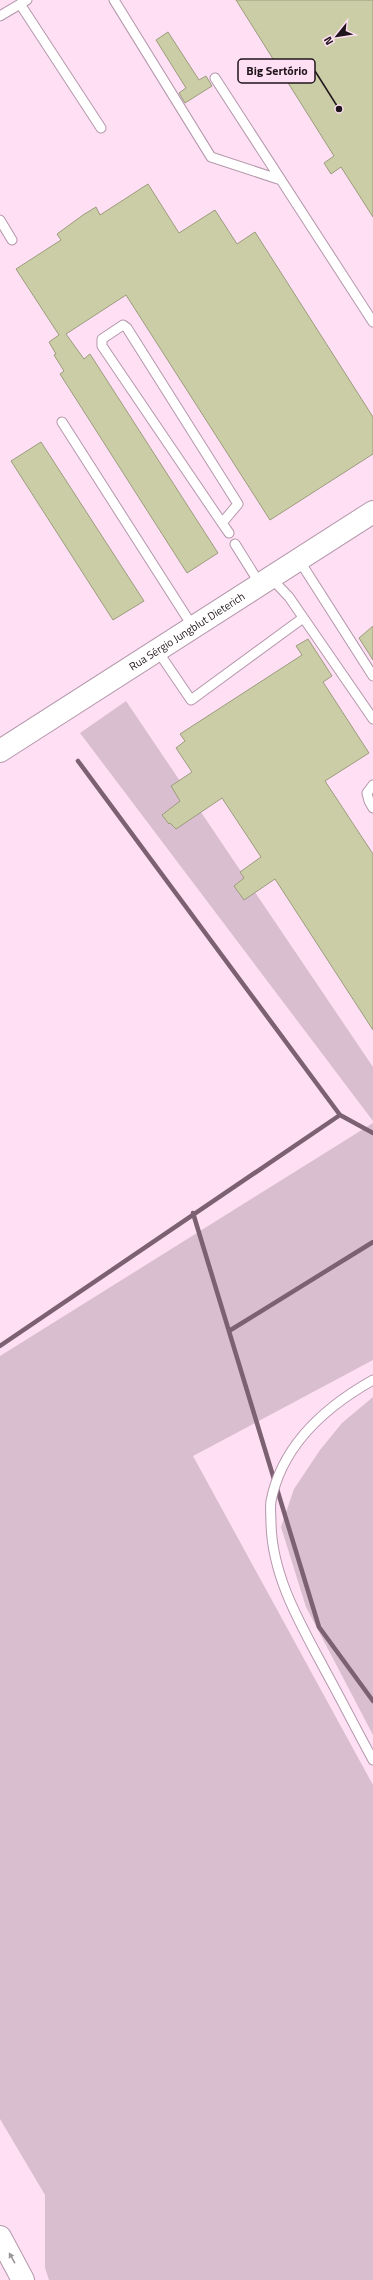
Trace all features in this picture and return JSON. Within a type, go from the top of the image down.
[{"type":"street","name":"Rua Sérgio Jungblut Dieterich","points":[[0,751],[265,581],[371,518]]},
{"type":"street","points":[[0,2237],[24,2280]]},
{"type":"lane","points":[[114,0],[211,157],[281,180]]},
{"type":"lane","points":[[0,16],[24,2],[100,128]]},
{"type":"lane","points":[[215,78],[373,322]]},
{"type":"lane","points":[[0,220],[12,240]]},
{"type":"lane","points":[[222,523],[238,504],[127,328],[123,325],[102,339],[102,346],[222,523],[229,533]]},
{"type":"lane","points":[[62,422],[193,627]]},
{"type":"lane","points":[[235,544],[265,581],[289,597],[373,719]]},
{"type":"lane","points":[[299,560],[373,676]]},
{"type":"lane","points":[[157,650],[191,700],[303,618]]},
{"type":"lane","points":[[373,785],[367,793],[373,808]]},
{"type":"lane","points":[[373,1380],[348,1394],[330,1408],[303,1435],[284,1461],[271,1502],[272,1538],[281,1581],[301,1625],[373,1760]]},
{"type":"shaded area","points":[[126,701],[373,1067],[373,1121],[80,733]]},
{"type":"shaded area","points":[[373,1123],[373,1360],[193,1456],[373,1785],[373,2280],[49,2280],[45,2268],[45,2195],[0,2119],[0,1356]]},
{"type":"shaded area","points":[[373,1397],[373,1735],[306,1607],[281,1527],[294,1489],[320,1450],[342,1423]]},
{"type":"building","points":[[236,0],[373,0],[373,217],[341,167],[331,174],[324,163],[334,156]]},
{"type":"building","points":[[168,32],[199,80],[206,76],[212,86],[185,103],[179,93],[186,88],[156,40]]},
{"type":"building","points":[[148,184],[179,233],[215,210],[237,244],[255,232],[373,417],[373,454],[270,520],[126,295],[66,334],[84,359],[90,354],[218,553],[187,573],[60,374],[64,371],[54,355],[56,354],[49,342],[59,335],[16,269],[61,240],[57,234],[83,215],[96,207],[100,215]]},
{"type":"building","points":[[41,442],[144,601],[113,620],[11,461]]},
{"type":"building","points":[[373,626],[373,660],[359,638]]},
{"type":"building","points":[[308,639],[332,676],[323,682],[369,753],[325,781],[373,854],[373,1030],[275,879],[244,900],[234,886],[244,878],[240,872],[261,857],[222,798],[176,829],[170,823],[169,824],[162,815],[180,801],[171,786],[192,772],[176,748],[185,741],[180,734],[302,655],[296,646]]},
{"type":"waterway","points":[[0,1346],[340,1115],[78,761]]},
{"type":"waterway","points":[[340,1115],[373,1133]]},
{"type":"waterway","points":[[193,1213],[319,1627],[373,1701]]},
{"type":"waterway","points":[[229,1331],[373,1242]]},
{"type":"place","name":"Big Sertório","points":[[339,109]]}]
